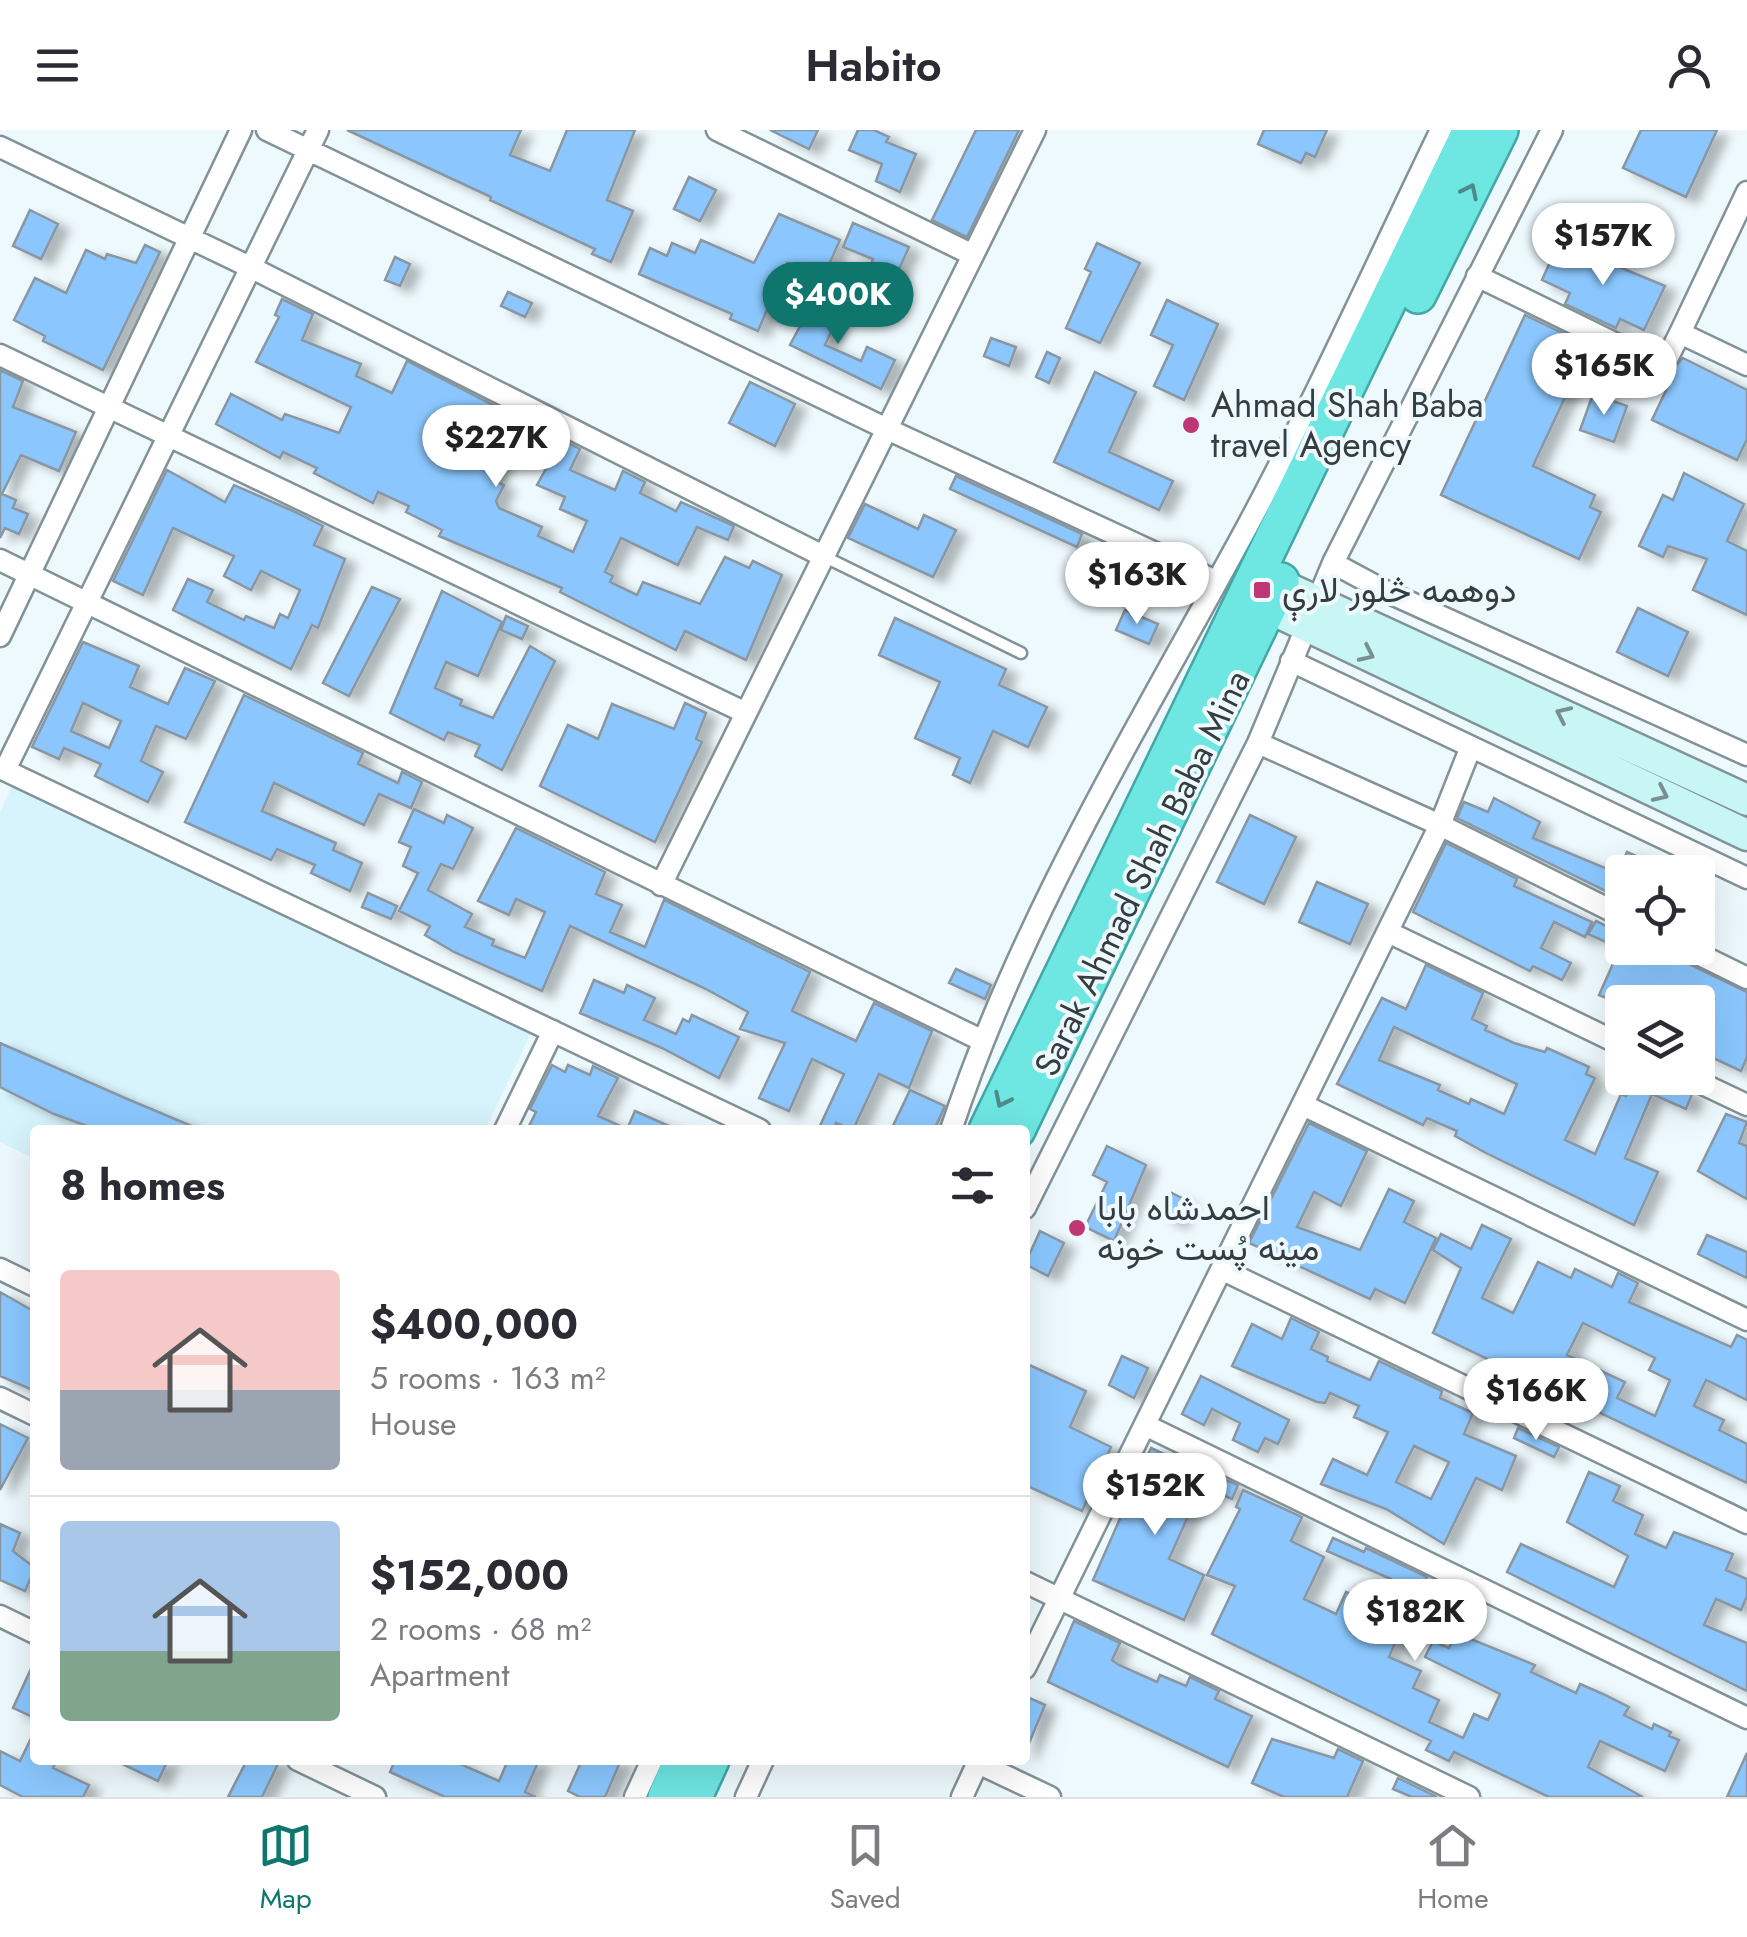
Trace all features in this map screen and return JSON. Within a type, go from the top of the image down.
[{"type":"highway","points":[[989,1125],[1254,589],[1471,130]]},
{"type":"highway","name":"Sarak Ahmad Shah Baba Mina","points":[[1020,1125],[1254,589],[1500,130]]},
{"type":"highway","points":[[666,1797],[680,1765]]},
{"type":"highway","points":[[694,1797],[709,1765]]},
{"type":"main road","points":[[1254,589],[1747,800]]},
{"type":"main road","points":[[1312,612],[1747,834]]},
{"type":"street","points":[[0,636],[241,130]]},
{"type":"street","points":[[268,130],[887,429],[1254,589]]},
{"type":"street","points":[[318,130],[2,769],[750,1125]]},
{"type":"street","points":[[716,130],[972,254]]},
{"type":"street","points":[[660,885],[1035,130]]},
{"type":"street","points":[[953,1125],[981,1040],[1086,818],[1254,589],[1270,482],[1441,130]]},
{"type":"street","points":[[1030,1198],[1258,743],[1333,563],[1552,130]]},
{"type":"street","points":[[0,147],[252,268],[823,556]]},
{"type":"street","points":[[1477,276],[1656,363],[1667,359],[1747,192]]},
{"type":"street","points":[[1680,333],[1747,365]]},
{"type":"street","points":[[0,356],[746,713]]},
{"type":"street","points":[[0,560],[981,1040]]},
{"type":"street","points":[[1333,563],[1384,591],[1747,755]]},
{"type":"street","points":[[1291,661],[1747,878]]},
{"type":"street","points":[[1258,743],[1440,826],[1605,908]]},
{"type":"street","points":[[1030,1658],[1440,826],[1470,749]]},
{"type":"street","points":[[1388,932],[1605,1037]]},
{"type":"street","points":[[1715,962],[1747,978]]},
{"type":"street","points":[[508,1125],[553,1031]]},
{"type":"street","points":[[1715,1090],[1747,1105]]},
{"type":"street","points":[[1303,1105],[1747,1320]]},
{"type":"street","points":[[0,1269],[30,1284]]},
{"type":"street","points":[[1223,1270],[1747,1524]]},
{"type":"street","points":[[0,1398],[30,1413]]},
{"type":"street","points":[[1147,1426],[1747,1718]]},
{"type":"street","points":[[1030,1584],[1468,1797]]},
{"type":"street","points":[[0,1616],[30,1631]]},
{"type":"street","points":[[308,1765],[375,1797]]},
{"type":"street","points":[[635,1797],[650,1765]]},
{"type":"street","points":[[746,1797],[761,1765]]},
{"type":"street","points":[[962,1797],[977,1765]]},
{"type":"street","points":[[987,1765],[1050,1797]]},
{"type":"lane","points":[[823,556],[1022,653]]},
{"type":"shaded area","points":[[12,786],[532,1031],[487,1125],[30,1125],[30,1157],[0,1142],[0,812]]},
{"type":"building","points":[[347,130],[521,130],[510,155],[550,171],[567,130],[635,130],[607,200],[633,211],[611,262],[592,254],[595,249],[490,200],[491,197]]},
{"type":"building","points":[[770,130],[818,130],[809,149]]},
{"type":"building","points":[[858,130],[874,130],[889,137],[886,142],[916,154],[900,192],[876,181],[882,164],[849,150]]},
{"type":"building","points":[[976,130],[1019,130],[967,237],[932,220]]},
{"type":"building","points":[[1264,130],[1327,130],[1315,157],[1306,153],[1301,163],[1258,144]]},
{"type":"building","points":[[1641,130],[1717,130],[1686,197],[1623,168]]},
{"type":"building","points":[[689,177],[716,190],[700,221],[674,209]]},
{"type":"building","points":[[30,210],[58,224],[41,259],[13,246]]},
{"type":"building","points":[[779,214],[840,240],[823,278],[787,263],[758,331],[730,319],[732,314],[639,274],[650,248],[667,256],[672,243],[695,253],[701,240],[754,263]]},
{"type":"building","points":[[853,223],[909,247],[882,307],[856,296],[873,259],[843,247]]},
{"type":"building","points":[[1559,242],[1665,286],[1644,330],[1620,319],[1616,328],[1565,304],[1570,293],[1542,280]]},
{"type":"building","points":[[1097,243],[1140,263],[1100,343],[1066,328],[1091,272],[1085,269]]},
{"type":"building","points":[[145,245],[160,252],[103,370],[43,341],[45,336],[14,320],[35,278],[66,293],[86,250],[105,259],[107,254],[136,263]]},
{"type":"building","points":[[395,257],[410,264],[400,286],[385,280]]},
{"type":"building","points":[[508,292],[532,303],[525,317],[501,306]]},
{"type":"building","points":[[282,299],[313,314],[302,340],[361,364],[356,376],[392,393],[407,361],[522,420],[493,480],[504,485],[496,501],[499,508],[542,527],[538,536],[573,552],[587,521],[560,509],[565,497],[537,485],[562,440],[580,449],[570,470],[615,490],[623,471],[645,482],[640,493],[676,511],[681,502],[734,526],[728,540],[697,527],[678,565],[621,538],[605,572],[613,576],[610,582],[637,595],[643,582],[700,604],[725,557],[749,568],[753,561],[782,575],[746,660],[685,631],[676,650],[560,592],[562,588],[439,536],[442,530],[406,512],[409,506],[378,492],[373,503],[314,473],[317,468],[283,452],[280,458],[216,424],[231,394],[282,420],[285,414],[339,433],[351,407],[256,362],[279,317],[275,315]]},
{"type":"building","points":[[814,300],[840,312],[825,345],[861,361],[867,347],[895,360],[881,389],[790,345]]},
{"type":"building","points":[[1167,300],[1218,324],[1184,400],[1154,386],[1173,345],[1151,335]]},
{"type":"building","points":[[1525,315],[1589,346],[1533,466],[1595,495],[1590,507],[1601,512],[1579,559],[1441,495]]},
{"type":"building","points":[[991,338],[1016,347],[1009,366],[984,356]]},
{"type":"building","points":[[1047,352],[1060,358],[1049,383],[1036,377]]},
{"type":"building","points":[[1683,358],[1747,390],[1747,439],[1737,460],[1652,420],[1669,384],[1665,382],[1669,373]]},
{"type":"building","points":[[0,370],[23,381],[13,407],[76,432],[59,471],[21,455],[2,494],[16,500],[13,508],[28,514],[19,534],[5,528],[0,538]]},
{"type":"building","points":[[1095,372],[1136,392],[1109,452],[1173,481],[1159,510],[1054,462]]},
{"type":"building","points":[[750,382],[795,404],[775,446],[729,423]]},
{"type":"building","points":[[1593,394],[1627,406],[1614,442],[1580,430]]},
{"type":"building","points":[[167,470],[225,502],[234,485],[323,526],[314,545],[345,559],[318,628],[312,625],[291,669],[173,610],[188,579],[213,590],[207,602],[244,620],[246,616],[274,628],[280,614],[288,618],[300,590],[261,571],[251,590],[224,576],[234,556],[173,528],[143,595],[113,581]]},
{"type":"building","points":[[1684,473],[1744,504],[1727,541],[1747,551],[1747,615],[1693,590],[1707,559],[1668,546],[1663,557],[1639,546],[1663,495],[1673,500]]},
{"type":"building","points":[[956,476],[1082,534],[1077,547],[950,489]]},
{"type":"building","points":[[865,504],[918,529],[924,515],[956,530],[933,577],[848,538]]},
{"type":"building","points":[[372,587],[400,599],[349,696],[323,683]]},
{"type":"building","points":[[442,591],[502,622],[478,676],[446,662],[435,688],[462,700],[460,705],[493,718],[530,646],[555,661],[502,770],[475,756],[480,745],[448,732],[444,740],[390,713]]},
{"type":"building","points":[[1638,608],[1688,632],[1668,676],[1617,652]]},
{"type":"building","points":[[1125,610],[1158,624],[1149,644],[1116,630]]},
{"type":"building","points":[[506,616],[528,626],[522,639],[501,630]]},
{"type":"building","points":[[895,618],[1006,669],[999,685],[1047,707],[1028,747],[993,731],[970,783],[953,775],[960,758],[915,738],[940,682],[879,655]]},
{"type":"building","points":[[83,642],[139,666],[130,687],[168,704],[185,668],[215,681],[186,739],[156,726],[141,761],[163,772],[148,802],[95,776],[101,764],[64,748],[59,759],[32,747]],"holes":[[[83,703],[121,721],[109,748],[71,731]]]},
{"type":"building","points":[[244,695],[363,753],[358,764],[398,783],[402,772],[422,782],[411,808],[379,794],[364,825],[274,783],[262,811],[336,843],[333,850],[362,863],[350,891],[311,873],[315,865],[277,849],[271,860],[185,822]]},
{"type":"building","points":[[685,703],[706,713],[696,739],[702,742],[655,842],[540,786],[568,725],[598,739],[612,704],[674,729]]},
{"type":"building","points":[[1494,798],[1540,822],[1533,838],[1605,868],[1605,891],[1457,818],[1464,802],[1488,812]]},
{"type":"building","points":[[414,809],[444,823],[447,815],[473,828],[453,869],[441,864],[428,890],[472,914],[465,927],[494,940],[492,945],[525,958],[545,912],[516,899],[509,915],[478,901],[516,828],[605,872],[596,894],[622,905],[610,932],[645,947],[664,900],[810,972],[792,1011],[856,1041],[874,1003],[932,1031],[909,1088],[879,1074],[855,1125],[820,1125],[844,1074],[812,1059],[789,1111],[759,1098],[785,1043],[740,1029],[748,1012],[704,988],[570,926],[542,991],[454,952],[425,935],[430,926],[399,911],[418,873],[403,866],[411,847],[399,842]]},
{"type":"building","points":[[1250,815],[1296,837],[1264,904],[1217,882]]},
{"type":"building","points":[[1446,843],[1517,879],[1514,886],[1592,922],[1585,937],[1554,922],[1541,948],[1571,963],[1562,980],[1533,966],[1530,971],[1413,912]]},
{"type":"building","points":[[1317,882],[1368,904],[1350,944],[1299,922]]},
{"type":"building","points":[[368,893],[397,906],[391,919],[362,907]]},
{"type":"building","points":[[1596,921],[1605,925],[1605,942],[1588,934]]},
{"type":"building","points":[[1426,965],[1483,993],[1472,1019],[1487,1026],[1485,1030],[1545,1052],[1547,1048],[1589,1067],[1586,1074],[1595,1078],[1565,1140],[1595,1154],[1621,1095],[1652,1095],[1625,1158],[1658,1172],[1634,1225],[1486,1153],[1455,1136],[1457,1131],[1427,1118],[1423,1125],[1337,1084],[1382,998],[1406,1009]],"holes":[[[1394,1027],[1517,1084],[1504,1114],[1471,1099],[1469,1104],[1438,1090],[1440,1085],[1379,1060]]]},
{"type":"building","points":[[1612,965],[1691,965],[1747,992],[1747,1057],[1741,1071],[1715,1059],[1715,985],[1605,985],[1605,997],[1599,995]]},
{"type":"building","points":[[956,969],[991,985],[985,999],[949,983]]},
{"type":"building","points":[[594,980],[624,993],[627,985],[655,998],[644,1020],[676,1034],[683,1019],[689,1022],[692,1015],[739,1037],[719,1078],[662,1048],[580,1013]]},
{"type":"building","points":[[0,1043],[189,1125],[84,1125],[0,1087]]},
{"type":"building","points":[[552,1065],[565,1072],[568,1065],[590,1075],[593,1066],[618,1078],[598,1116],[618,1125],[530,1125],[536,1112],[530,1109]]},
{"type":"building","points":[[910,1090],[945,1106],[936,1125],[893,1125]]},
{"type":"building","points":[[1654,1095],[1692,1095],[1686,1109]]},
{"type":"building","points":[[635,1111],[667,1125],[629,1125]]},
{"type":"building","points":[[1726,1114],[1747,1122],[1739,1143],[1747,1146],[1747,1199],[1698,1171]]},
{"type":"building","points":[[1309,1123],[1367,1151],[1341,1206],[1314,1192],[1297,1227],[1360,1250],[1389,1189],[1414,1201],[1404,1222],[1436,1238],[1405,1303],[1375,1289],[1370,1299],[1249,1243]]},
{"type":"building","points":[[1107,1146],[1146,1165],[1114,1241],[1085,1227],[1107,1182],[1093,1175]]},
{"type":"building","points":[[1172,1193],[1186,1200],[1176,1222],[1162,1215]]},
{"type":"building","points":[[1482,1225],[1511,1239],[1482,1298],[1513,1313],[1538,1262],[1571,1278],[1575,1269],[1612,1287],[1618,1273],[1638,1283],[1629,1302],[1731,1347],[1737,1335],[1747,1340],[1747,1400],[1706,1380],[1694,1406],[1724,1420],[1719,1430],[1747,1444],[1747,1483],[1433,1333],[1461,1268],[1433,1250],[1441,1234],[1471,1249]],"holes":[[[1583,1323],[1655,1358],[1649,1370],[1670,1380],[1655,1416],[1617,1398],[1625,1382],[1567,1355]]]},
{"type":"building","points":[[1040,1231],[1064,1243],[1048,1276],[1030,1267],[1030,1253]]},
{"type":"building","points":[[1707,1235],[1747,1252],[1747,1278],[1698,1254]]},
{"type":"building","points":[[0,1292],[30,1309],[30,1389],[0,1376]]},
{"type":"building","points":[[1291,1318],[1319,1332],[1311,1349],[1328,1357],[1327,1361],[1370,1380],[1379,1361],[1442,1391],[1440,1398],[1473,1413],[1464,1434],[1516,1456],[1502,1490],[1476,1478],[1444,1544],[1386,1509],[1321,1484],[1333,1459],[1367,1475],[1388,1432],[1354,1417],[1359,1406],[1330,1393],[1325,1403],[1317,1402],[1232,1366],[1252,1324],[1282,1339]],"holes":[[[1414,1446],[1449,1462],[1431,1499],[1396,1482]]]},
{"type":"building","points":[[1122,1356],[1148,1368],[1134,1398],[1109,1385]]},
{"type":"building","points":[[1030,1365],[1086,1391],[1070,1427],[1111,1447],[1082,1511],[1030,1487]]},
{"type":"building","points":[[1201,1376],[1289,1420],[1278,1444],[1265,1438],[1258,1452],[1233,1440],[1240,1423],[1212,1409],[1204,1425],[1182,1414]]},
{"type":"building","points":[[0,1424],[28,1438],[0,1490]]},
{"type":"building","points":[[1518,1428],[1559,1447],[1554,1457],[1514,1438]]},
{"type":"building","points":[[1151,1448],[1207,1474],[1169,1559],[1204,1575],[1184,1620],[1093,1580]]},
{"type":"building","points":[[1589,1472],[1620,1486],[1613,1501],[1643,1515],[1635,1534],[1666,1548],[1674,1532],[1733,1554],[1726,1570],[1747,1579],[1747,1596],[1741,1610],[1716,1599],[1704,1625],[1747,1643],[1747,1691],[1507,1572],[1521,1544],[1614,1587],[1628,1556],[1567,1522]]},
{"type":"building","points":[[1213,1475],[1238,1485],[1232,1499],[1207,1488]]},
{"type":"building","points":[[1243,1490],[1302,1517],[1291,1541],[1324,1557],[1304,1599],[1336,1614],[1346,1592],[1379,1606],[1391,1579],[1327,1551],[1333,1538],[1364,1552],[1366,1548],[1427,1577],[1419,1595],[1404,1588],[1390,1618],[1403,1624],[1389,1657],[1421,1671],[1413,1688],[1439,1700],[1429,1722],[1463,1738],[1474,1714],[1488,1720],[1500,1694],[1425,1657],[1433,1641],[1449,1648],[1456,1633],[1535,1665],[1531,1672],[1576,1693],[1580,1684],[1603,1694],[1629,1707],[1624,1715],[1652,1729],[1654,1724],[1671,1732],[1669,1736],[1679,1740],[1665,1771],[1600,1741],[1588,1767],[1643,1797],[1549,1797],[1454,1752],[1449,1761],[1426,1750],[1431,1741],[1212,1634],[1235,1586],[1207,1575],[1240,1509],[1236,1507]]},
{"type":"building","points":[[0,1524],[20,1533],[13,1551],[30,1564],[30,1580],[25,1591],[0,1580]]},
{"type":"building","points":[[1074,1621],[1120,1643],[1112,1660],[1119,1665],[1157,1682],[1160,1675],[1186,1686],[1190,1677],[1219,1691],[1215,1699],[1252,1716],[1228,1767],[1048,1682]]},
{"type":"building","points":[[30,1671],[30,1716],[13,1708]]},
{"type":"building","points":[[1030,1698],[1045,1705],[1030,1741]]},
{"type":"building","points":[[1272,1739],[1334,1758],[1338,1749],[1363,1761],[1347,1797],[1284,1797],[1252,1783]]},
{"type":"building","points":[[30,1740],[30,1765],[54,1765],[53,1768],[89,1785],[83,1797],[23,1797],[0,1785],[0,1751],[20,1761]]},
{"type":"building","points":[[1747,1753],[1747,1797],[1727,1797]]},
{"type":"building","points":[[124,1765],[166,1765],[158,1781]]},
{"type":"building","points":[[244,1765],[278,1765],[262,1797],[228,1797]]},
{"type":"building","points":[[393,1765],[462,1765],[499,1781],[506,1765],[537,1765],[525,1792],[536,1797],[445,1797],[390,1772]]},
{"type":"building","points":[[580,1765],[619,1765],[605,1797],[580,1797],[568,1791]]},
{"type":"building","points":[[1398,1778],[1437,1797],[1412,1797],[1393,1789]]},
{"type":"place","name":"Ahmad Shah Baba travel Agency","points":[[1191,425]]},
{"type":"place","name":"دوهمه څلور لارې","points":[[1262,590]]},
{"type":"place","name":"احمدشاه بابا مینه پُست خونه","points":[[1077,1228]]}]
